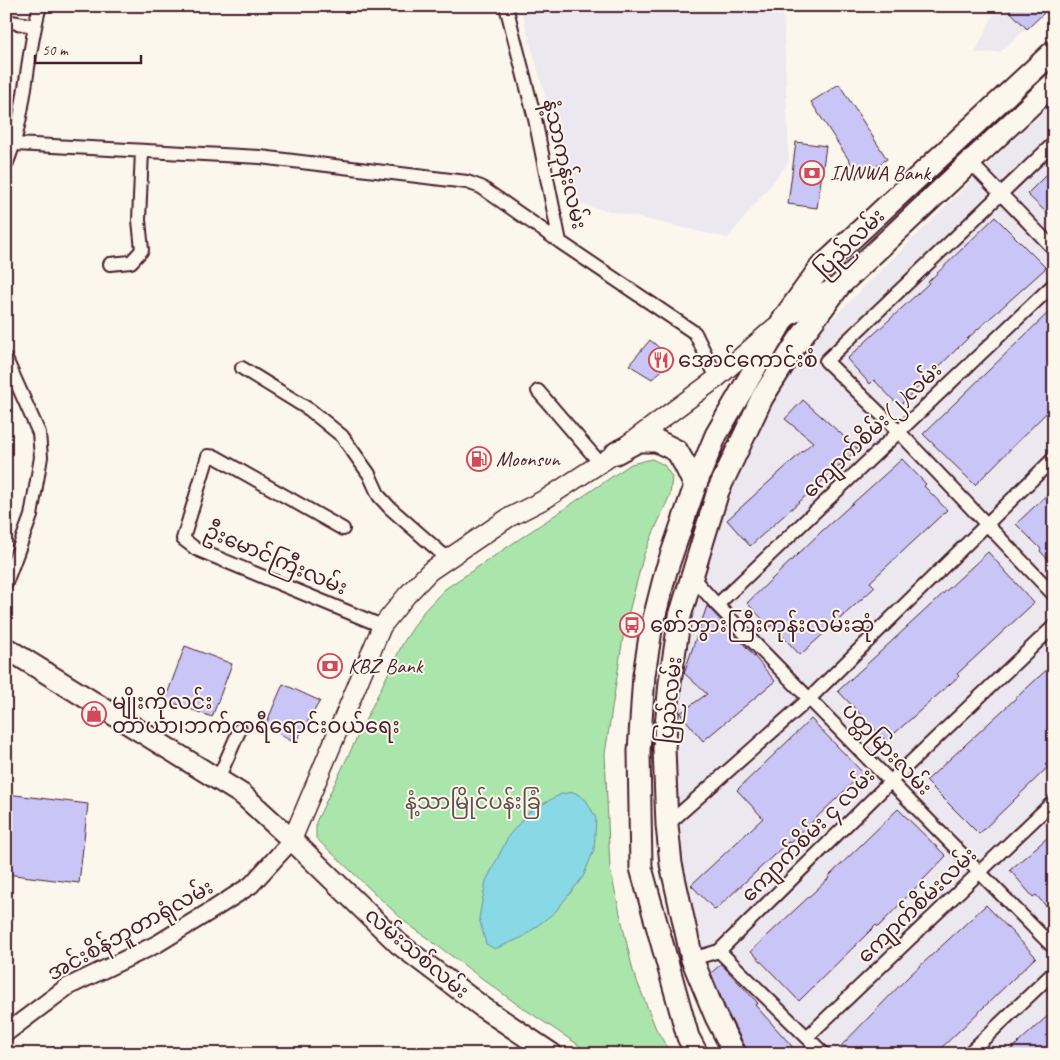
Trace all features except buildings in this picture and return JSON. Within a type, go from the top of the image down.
[{"type":"highway","name":"ပြည်လမ်း","points":[[735,1054],[716,1017],[692,959],[672,864],[667,825],[664,748],[670,682],[680,616],[718,491],[753,393],[784,318],[820,268],[1054,51]]},
{"type":"highway","name":"ပြည်လမ်း","points":[[697,1054],[688,1037],[641,868],[639,751],[644,675],[651,630],[666,571],[695,486],[716,435],[798,341],[840,285],[1054,83]]},
{"type":"highway","points":[[608,458],[638,441],[657,441],[676,451],[695,486],[718,491]]},
{"type":"main road","name":"ပြည်လမ်း","points":[[784,318],[840,285]]},
{"type":"main road","points":[[292,840],[382,626],[407,595],[430,571],[508,518],[546,498],[608,458],[720,376],[784,318]]},
{"type":"main road","points":[[720,376],[753,393]]},
{"type":"main road","name":"လမ်းသစ်လမ်း","points":[[6,648],[243,795],[399,944],[485,1009],[552,1054]]},
{"type":"street","points":[[6,165],[15,144],[34,26],[40,6]]},
{"type":"street","name":"နံ့သာကုန်းလမ်း","points":[[506,6],[535,119],[560,242],[695,333],[720,376]]},
{"type":"street","points":[[6,21],[34,26]]},
{"type":"street","points":[[1054,143],[826,361],[899,432],[1054,595]]},
{"type":"street","points":[[15,144],[260,157],[467,182],[481,187],[560,242]]},
{"type":"street","points":[[110,264],[131,262],[142,250],[140,220],[142,151]]},
{"type":"street","points":[[970,162],[1054,249]]},
{"type":"street","name":"ကျောက်စိမ်း(၂)လမ်း","points":[[718,606],[1054,284]]},
{"type":"street","points":[[6,359],[39,433],[41,457],[31,516],[6,583]]},
{"type":"street","points":[[242,368],[310,410],[342,436],[369,474],[379,496],[448,559]]},
{"type":"street","points":[[538,391],[608,458]]},
{"type":"street","name":"ဦးမောင်ကြီးလမ်း","points":[[343,529],[216,457],[208,456],[183,539],[196,549],[382,626]]},
{"type":"street","points":[[667,825],[809,699],[1054,458]]},
{"type":"street","name":"ပတ္တမြားလမ်း","points":[[692,578],[1054,948]]},
{"type":"street","name":"ကျောက်စိမ်း ၄ လမ်း","points":[[692,959],[719,951],[890,782],[1054,626]]},
{"type":"street","points":[[218,780],[240,729]]},
{"type":"street","name":"ကျောက်စိမ်းလမ်း","points":[[807,1037],[1054,801]]},
{"type":"street","name":"အင်းစိန်ဘူတာရုံလမ်း","points":[[6,1033],[67,987],[157,944],[251,885],[292,840]]},
{"type":"street","points":[[719,951],[824,1054]]},
{"type":"street","points":[[968,1054],[1054,972]]},
{"type":"shaded area","points":[[520,6],[783,6],[789,162],[728,238],[575,203]]},
{"type":"shaded area","points":[[1001,6],[1051,6],[1000,52],[975,53],[994,13]]},
{"type":"shaded area","points":[[1054,99],[1054,1054],[744,1054],[724,1020],[696,942],[680,871],[674,754],[685,643],[704,562],[773,393],[828,323]]},
{"type":"green space","name":"နံ့သာမြိုင်ပန်းခြံ","points":[[652,459],[664,465],[672,477],[670,495],[644,554],[624,631],[605,754],[610,869],[633,971],[656,1029],[671,1054],[592,1054],[514,1002],[404,921],[316,838],[316,822],[403,643],[424,611],[445,589],[631,464]]},
{"type":"water","points":[[574,792],[586,800],[596,818],[594,850],[583,877],[555,912],[523,937],[495,949],[486,944],[479,918],[486,881],[509,835],[530,811],[561,794]]},
{"type":"place","name":"INNWA Bank","points":[[812,173]]},
{"type":"place","name":"အောင်ကောင်းစံ","points":[[661,360]]},
{"type":"place","name":"Moonsun","points":[[479,459]]},
{"type":"place","name":"စော်ဘွားကြီးကုန်းလမ်းဆုံ","points":[[632,625]]},
{"type":"place","name":"KBZ Bank","points":[[330,666]]},
{"type":"place","name":"မျိုးကိုလင်း တာယာ၊ဘက်ထရီရောင်းဝယ်ရေး","points":[[94,714]]}]
